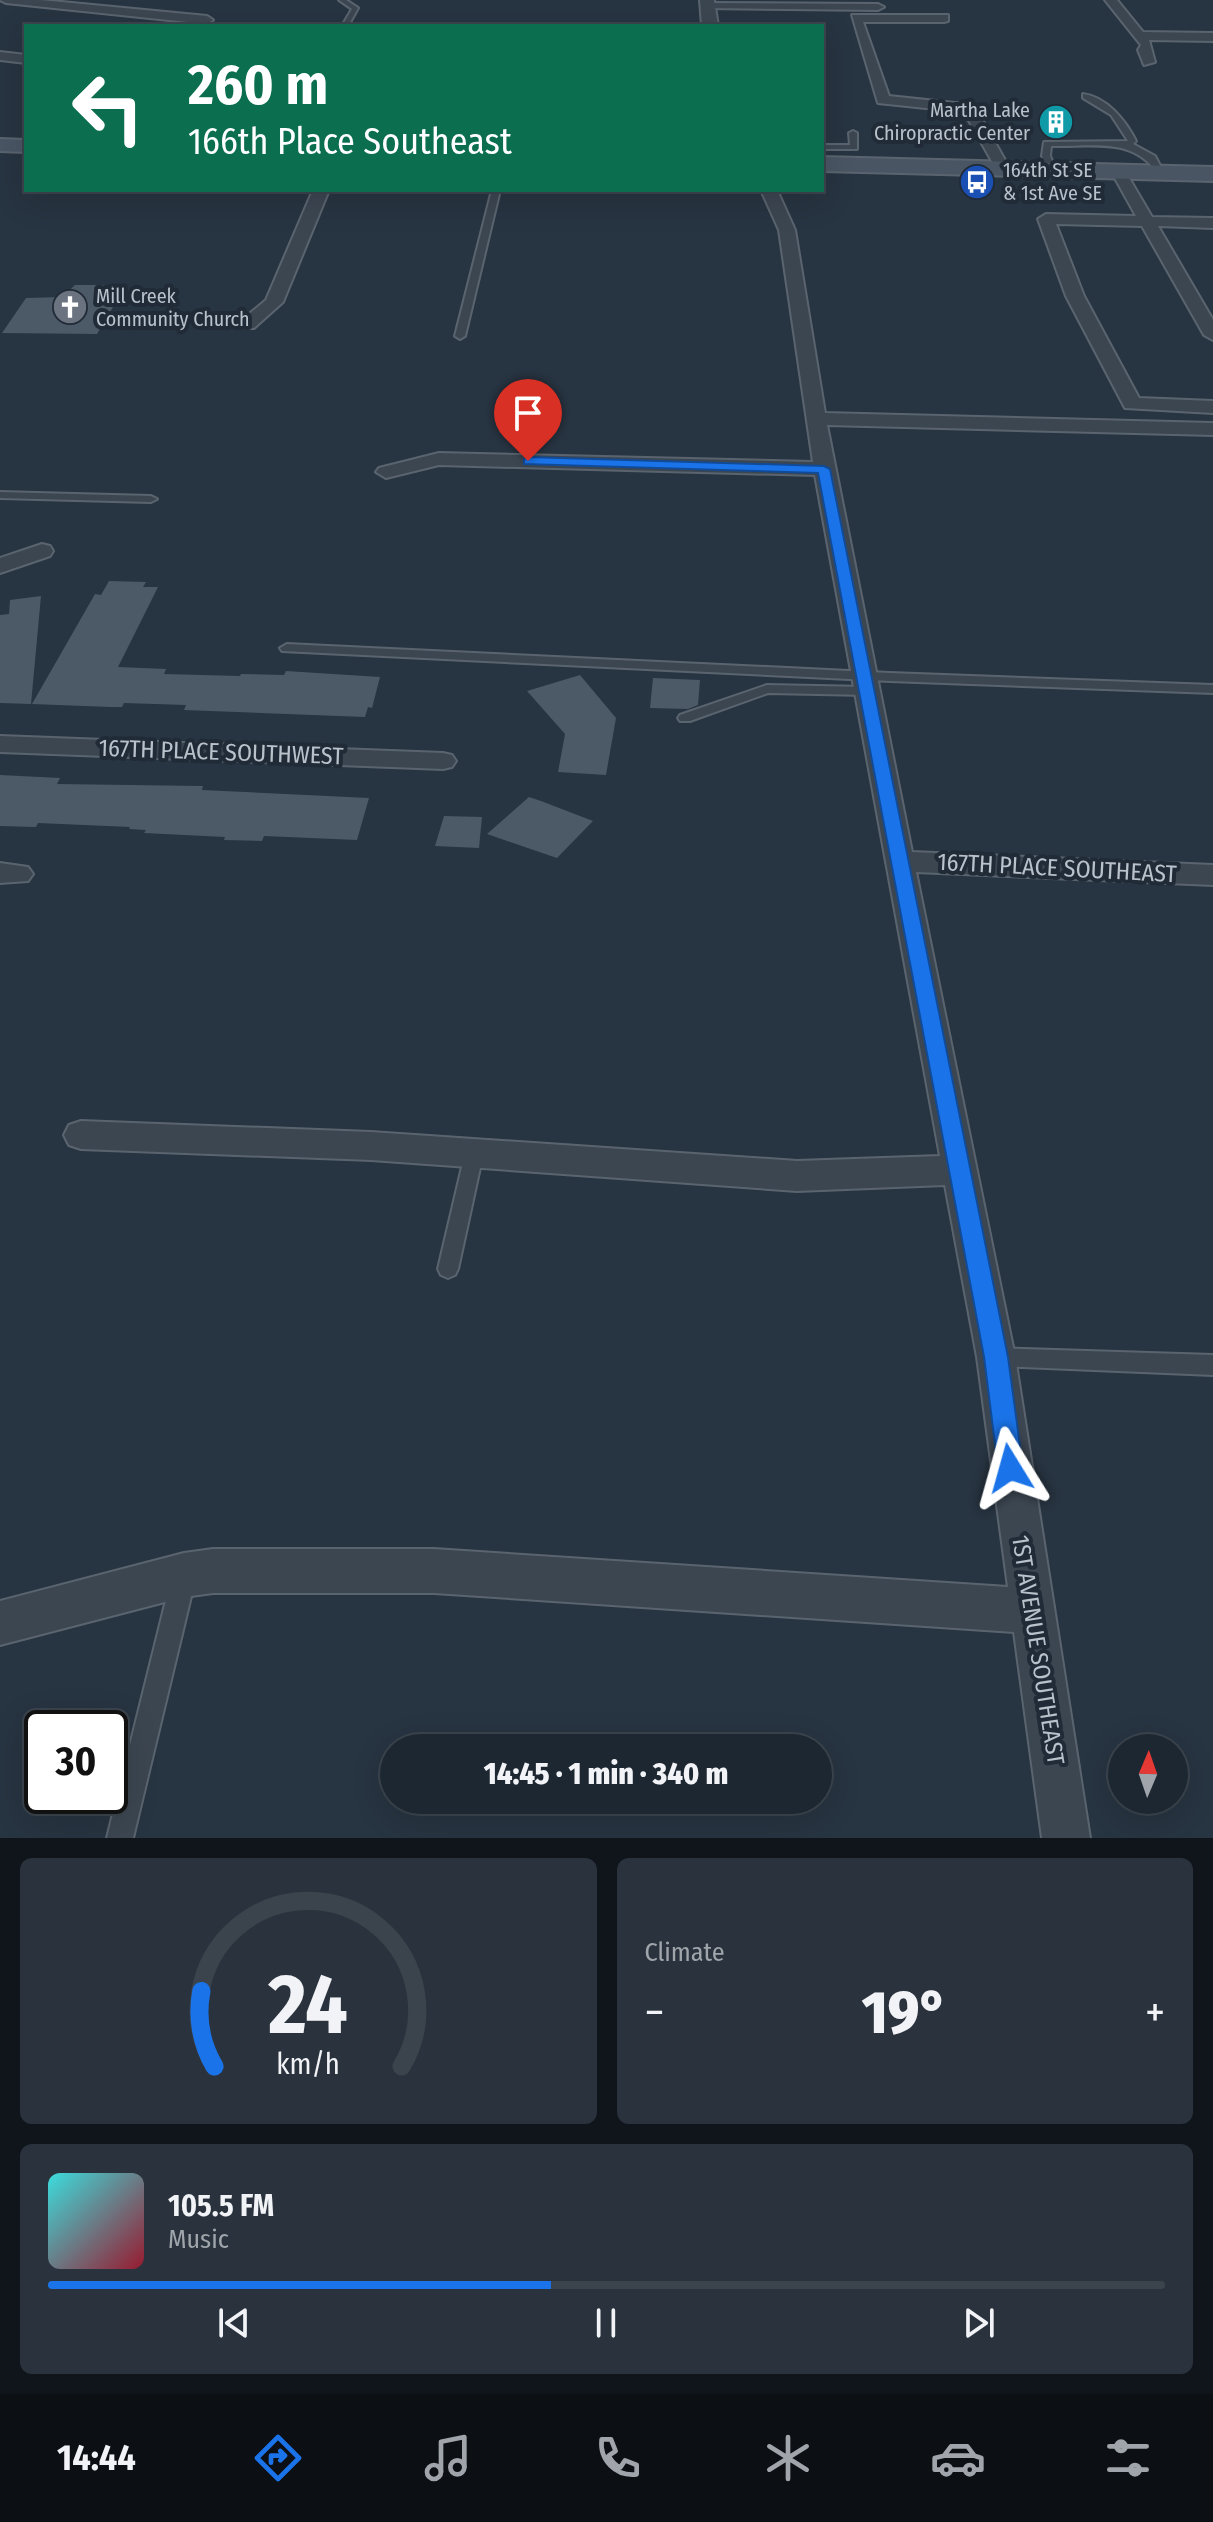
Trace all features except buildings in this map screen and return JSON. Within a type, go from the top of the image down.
[{"type":"main road","points":[[0,145],[24,146]]},
{"type":"main road","points":[[824,164],[1213,174]]},
{"type":"street","points":[[6,0],[207,20]]},
{"type":"street","points":[[1111,0],[1147,45],[1144,50],[1149,62]]},
{"type":"street","points":[[710,24],[708,3],[946,13],[856,18],[883,100],[969,108],[1003,169]]},
{"type":"street","points":[[0,7],[130,22]]},
{"type":"street","points":[[1141,36],[1213,37]]},
{"type":"street","points":[[0,56],[24,59]]},
{"type":"street","points":[[1118,171],[1213,335]]},
{"type":"street","points":[[248,324],[274,302],[320,192]]},
{"type":"street","name":"1ST AVENUE SOUTHEAST","points":[[770,192],[787,230],[824,469],[996,1357],[1066,1838]]},
{"type":"street","points":[[1213,223],[1046,219],[1075,296],[1132,404],[1213,407]]},
{"type":"street","points":[[816,419],[1213,429]]},
{"type":"street","points":[[386,472],[439,459],[824,469]]},
{"type":"street","points":[[0,566],[42,551]]},
{"type":"street","name":"167TH PLACE SOUTHWEST","points":[[0,744],[443,761]]},
{"type":"street","name":"167TH PLACE SOUTHEAST","points":[[900,861],[1213,875]]},
{"type":"street","points":[[81,1135],[371,1146],[797,1176],[958,1170]]},
{"type":"street","points":[[0,1623],[184,1575],[213,1571],[434,1571],[1032,1611]]},
{"type":"lane","points":[[342,0],[355,8],[346,24]]},
{"type":"lane","points":[[1086,96],[1106,104],[1129,135],[1132,141],[1129,145]]},
{"type":"lane","points":[[824,147],[854,147],[853,133]]},
{"type":"lane","points":[[1052,170],[1046,156],[1047,144],[1129,145],[1152,158],[1162,173]]},
{"type":"lane","points":[[460,336],[496,192]]},
{"type":"lane","points":[[0,495],[151,499]]},
{"type":"lane","points":[[287,648],[867,683],[1213,689]]},
{"type":"lane","points":[[685,718],[767,689],[867,683]]},
{"type":"lane","points":[[448,1269],[474,1154]]},
{"type":"lane","points":[[996,1357],[1213,1365]]},
{"type":"lane","points":[[120,1838],[184,1575]]},
{"type":"place","name":"Martha Lake Chiropractic Center","points":[[1056,122]]},
{"type":"place","name":"164th St SE & 1st Ave SE","points":[[977,182]]},
{"type":"place","name":"Mill Creek Community Church","points":[[70,307]]},
{"type":"route","points":[[528,461],[824,469],[996,1357],[1010,1468]]}]
